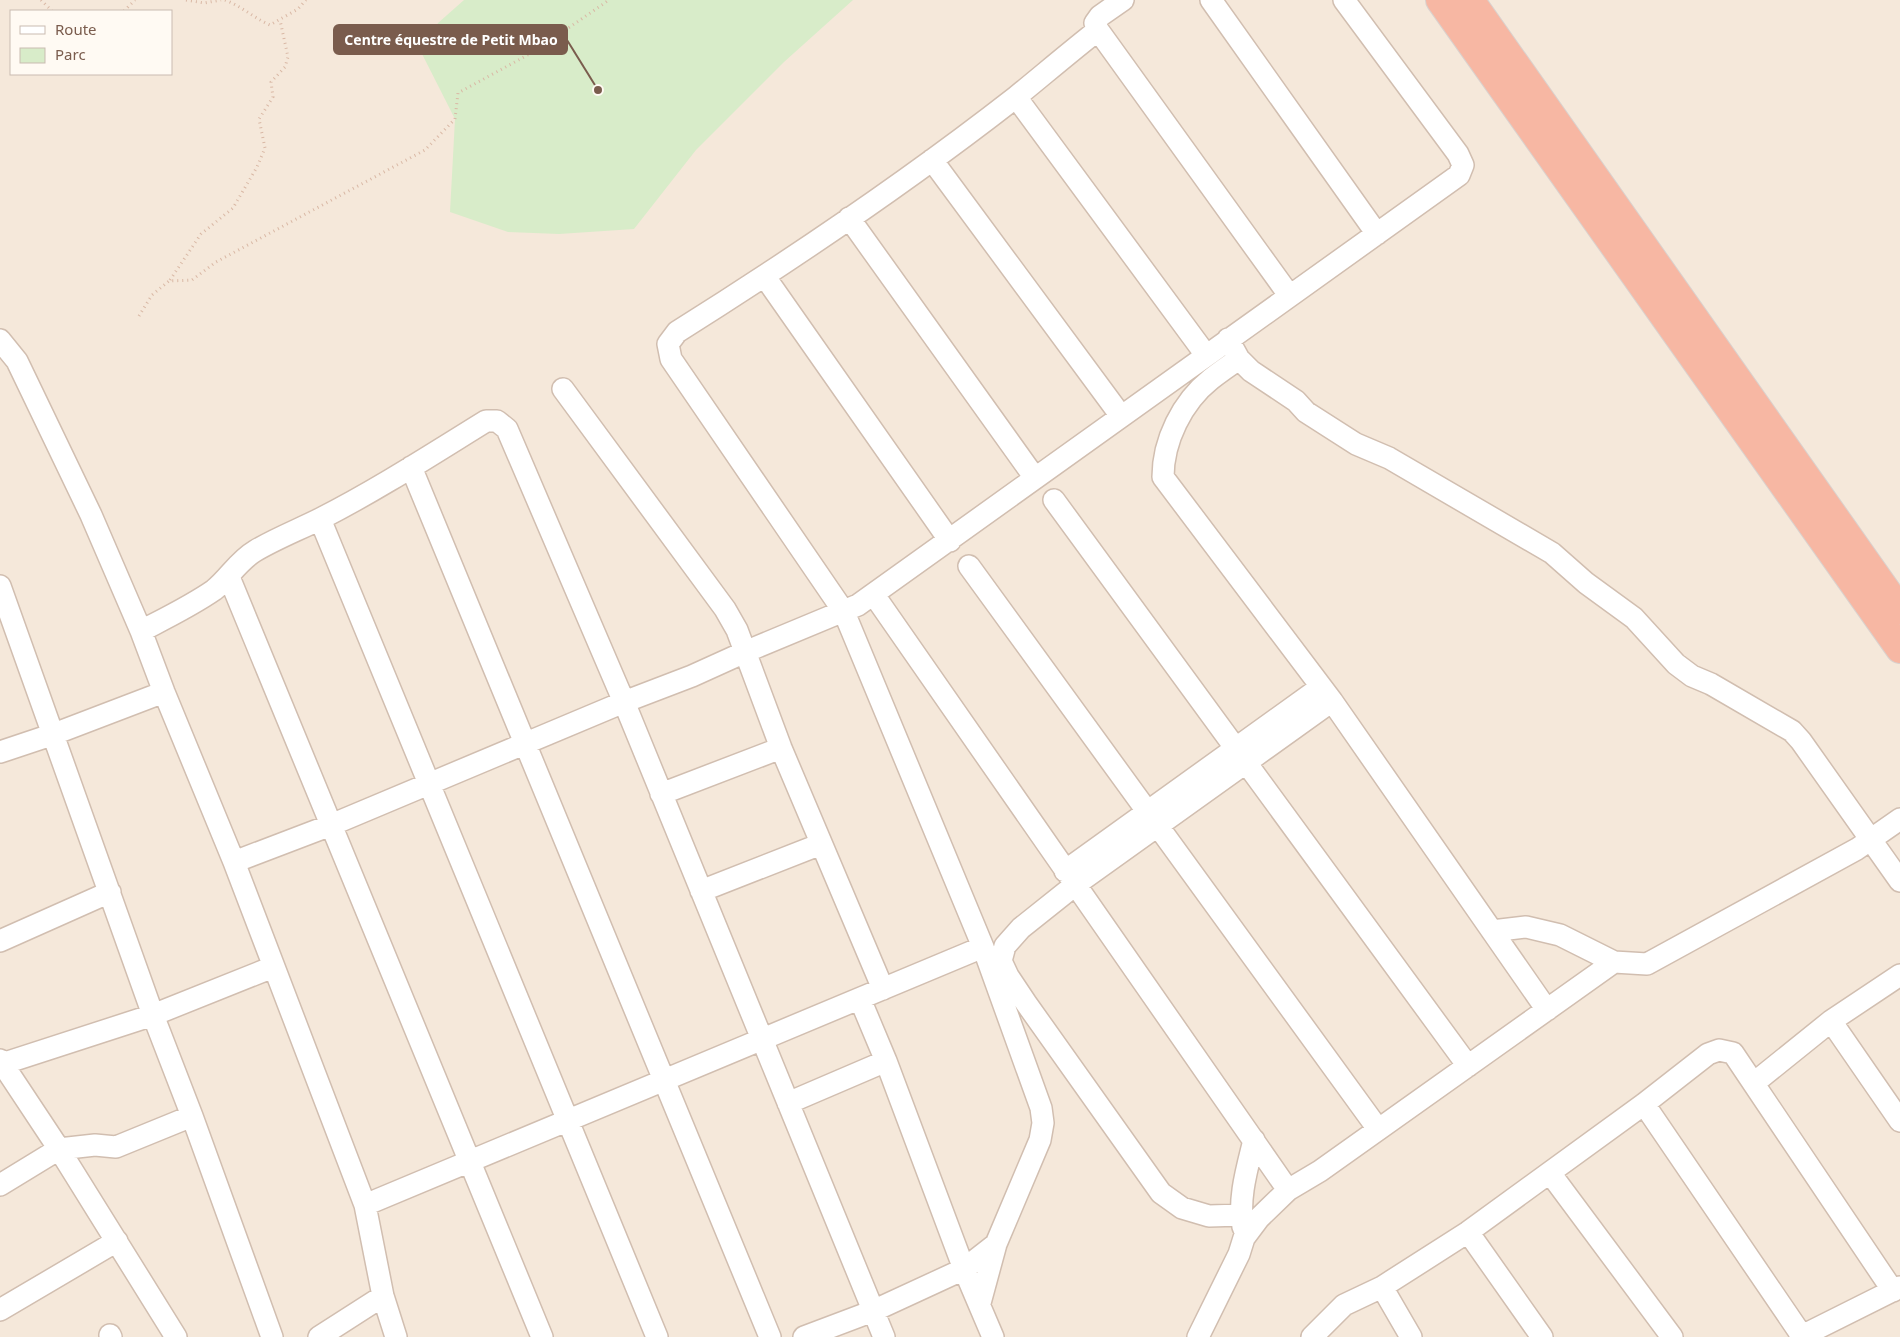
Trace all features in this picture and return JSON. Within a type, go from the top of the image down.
[{"type":"highway","points":[[1440,0],[1900,649]]},
{"type":"highway","points":[[1470,0],[1900,610]]},
{"type":"street","points":[[1123,0],[1100,16],[1095,23],[1098,30],[1289,295]]},
{"type":"street","points":[[1210,0],[1377,234]]},
{"type":"street","points":[[234,862],[331,825],[624,702],[692,676],[858,605],[950,541],[1206,354],[1459,175],[1463,165],[1458,154],[1344,0]]},
{"type":"street","points":[[980,1303],[996,1244],[1040,1140],[1041,1108],[983,947],[844,612],[671,359],[668,344],[677,332],[765,276],[932,160],[1016,97],[1098,30]]},
{"type":"street","points":[[1016,97],[1206,354]]},
{"type":"street","points":[[932,160],[1121,416]]},
{"type":"street","points":[[849,218],[1035,478]]},
{"type":"street","points":[[765,276],[950,541]]},
{"type":"street","points":[[1228,339],[1239,359],[1251,372],[1292,398],[1306,412],[1356,444],[1389,458],[1552,553],[1586,583],[1634,618],[1676,664],[1692,676],[1711,684],[1792,731],[1900,881]]},
{"type":"street","points":[[0,340],[17,361],[90,515],[141,631],[234,862],[365,1205],[383,1296],[396,1337]]},
{"type":"street","points":[[1239,359],[1209,380],[1193,398],[1177,421],[1163,462],[1163,477],[1326,694],[1547,1010]]},
{"type":"street","points":[[564,389],[725,609],[738,630],[781,748],[883,989]]},
{"type":"street","points":[[141,631],[193,604],[230,577],[244,559],[256,550],[320,519],[486,421],[497,421],[507,429],[624,702],[884,1337]]},
{"type":"street","points":[[411,467],[770,1337]]},
{"type":"street","points":[[1054,500],[1468,1066]]},
{"type":"street","points":[[320,519],[657,1337]]},
{"type":"street","points":[[969,566],[1378,1129]]},
{"type":"street","points":[[230,577],[542,1337]]},
{"type":"street","points":[[0,586],[6,617],[54,734],[153,1015],[192,1116],[272,1337]]},
{"type":"street","points":[[874,595],[1288,1190]]},
{"type":"street","points":[[0,752],[54,734],[164,692]]},
{"type":"street","points":[[1241,1215],[1209,1216],[1182,1208],[1161,1193],[1008,976],[1001,961],[1005,946],[1070,878],[1326,694]]},
{"type":"street","points":[[661,794],[781,748]]},
{"type":"street","points":[[1492,931],[1526,927],[1560,936],[1614,962],[1647,964],[1857,849],[1900,819]]},
{"type":"street","points":[[701,890],[821,844]]},
{"type":"street","points":[[0,940],[110,892]]},
{"type":"street","points":[[365,1205],[983,947]]},
{"type":"street","points":[[1198,1337],[1239,1254],[1244,1238],[1259,1218],[1288,1190],[1320,1171],[1614,962]]},
{"type":"street","points":[[176,1337],[59,1149],[1,1062],[153,1015],[273,967]]},
{"type":"street","points":[[1754,1083],[1831,1021],[1900,975]]},
{"type":"street","points":[[860,999],[886,1061],[964,1269],[993,1337]]},
{"type":"street","points":[[1831,1021],[1900,1121]]},
{"type":"street","points":[[1312,1337],[1344,1305],[1382,1287],[1468,1232],[1644,1104],[1708,1054],[1719,1050],[1733,1054],[1896,1289],[1801,1337],[1644,1104]]},
{"type":"street","points":[[788,1103],[886,1061]]},
{"type":"street","points":[[0,1185],[59,1149],[95,1145],[116,1147],[192,1116]]},
{"type":"street","points":[[1244,1238],[1241,1215],[1243,1186],[1254,1140]]},
{"type":"street","points":[[1550,1173],[1672,1337]]},
{"type":"street","points":[[1468,1232],[1542,1337]]},
{"type":"street","points":[[0,1310],[117,1241]]},
{"type":"street","points":[[804,1337],[873,1311],[964,1269],[996,1244]]},
{"type":"street","points":[[1382,1287],[1411,1337]]},
{"type":"street","points":[[319,1337],[383,1296]]},
{"type":"path","points":[[41,0],[51,10]]},
{"type":"path","points":[[125,10],[135,0]]},
{"type":"path","points":[[186,0],[204,3],[221,0]]},
{"type":"path","points":[[225,0],[236,4],[254,18],[270,25],[298,10],[306,0]]},
{"type":"path","points":[[169,281],[192,280],[216,262],[425,150],[456,119],[458,94],[535,51],[609,0]]},
{"type":"path","points":[[139,316],[152,295],[169,281],[201,234],[233,208],[257,167],[266,148],[259,119],[273,97],[271,82],[285,67],[288,57],[280,20]]},
{"type":"shaded area","points":[[0,0],[1900,0],[1900,1337],[0,1337]]},
{"type":"green space","points":[[464,0],[853,0],[784,62],[696,150],[634,229],[559,234],[508,232],[450,212],[455,119],[421,52],[438,23]]},
{"type":"place","name":"Centre équestre de Petit Mbao","points":[[598,90]]}]
